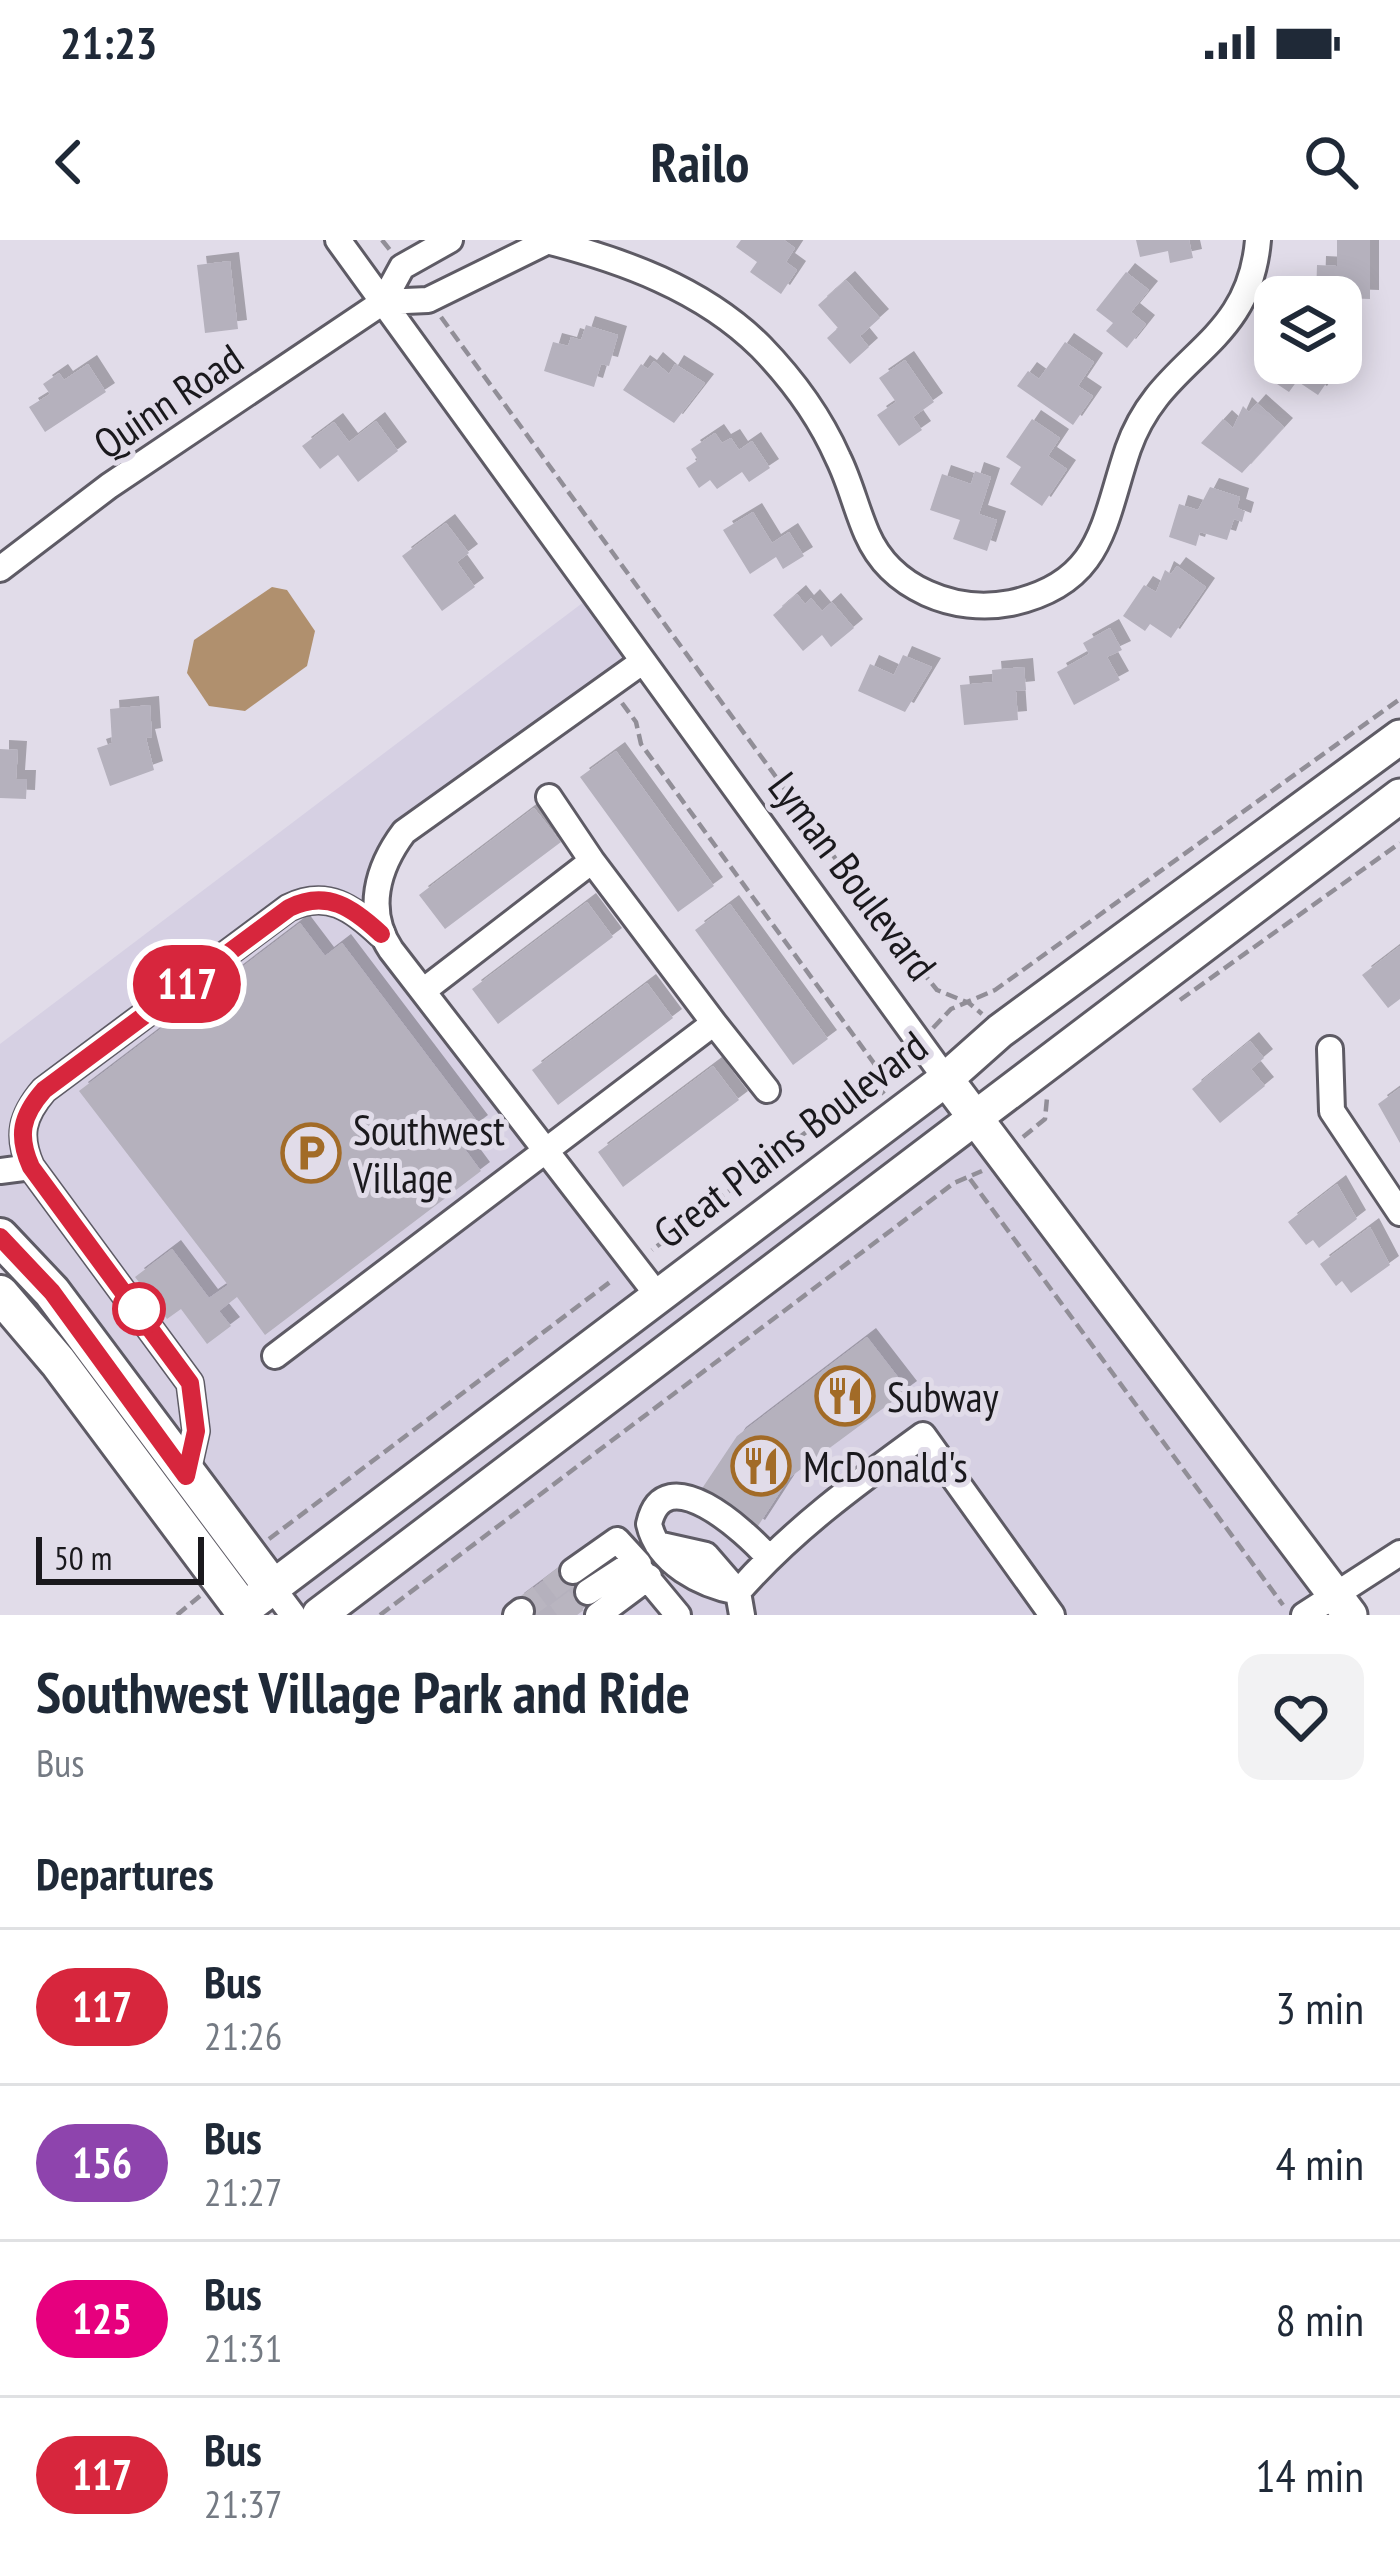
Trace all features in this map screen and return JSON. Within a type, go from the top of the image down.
[{"type":"highway","points":[[0,1237],[52,1292],[186,1476],[250,1554],[258,1608]]},
{"type":"highway","points":[[0,1294],[222,1579],[258,1608]]},
{"type":"main road","name":"Great Plains Boulevard","points":[[258,1608],[946,1079],[1000,1031],[1400,737]]},
{"type":"main road","points":[[319,1615],[1400,796]]},
{"type":"main road","name":"Lyman Boulevard","points":[[946,1079],[1342,1604]]},
{"type":"street","name":"Lyman Boulevard","points":[[338,240],[946,1079]]},
{"type":"street","points":[[382,302],[402,267],[450,240]]},
{"type":"street","points":[[382,302],[428,300],[546,241],[640,271],[716,307],[802,391],[839,458],[869,538],[889,569],[934,598],[983,609],[1027,599],[1088,562],[1109,525],[1129,448],[1154,395],[1230,323],[1255,281],[1258,240]]},
{"type":"street","name":"Quinn Road","points":[[0,569],[109,486],[382,302]]},
{"type":"street","points":[[381,934],[378,884],[404,832],[642,662]]},
{"type":"street","points":[[549,797],[592,862],[767,1090]]},
{"type":"street","points":[[423,991],[592,862]]},
{"type":"street","points":[[186,1476],[196,1431],[190,1383],[31,1167],[21,1132],[44,1090],[304,900],[338,902],[356,910],[381,934],[658,1296]]},
{"type":"street","points":[[275,1356],[714,1023]]},
{"type":"street","points":[[1330,1048],[1332,1111],[1400,1213]]},
{"type":"street","points":[[0,1172],[31,1167]]},
{"type":"street","points":[[768,1557],[753,1539],[681,1494],[663,1501],[650,1516],[656,1544],[740,1604],[768,1557],[808,1528],[827,1505],[923,1436],[1040,1611]]},
{"type":"street","points":[[586,1592],[617,1540],[678,1615]]},
{"type":"street","points":[[1304,1615],[1342,1604],[1400,1553]]},
{"type":"street","points":[[586,1592],[644,1570]]},
{"type":"path","points":[[382,240],[402,267]]},
{"type":"path","points":[[428,300],[878,917],[937,990],[969,1003],[1000,1031]]},
{"type":"path","points":[[250,1554],[399,1436],[874,1081],[876,1066],[844,1016],[641,744],[636,722],[610,687]]},
{"type":"path","points":[[1169,1007],[1400,843]]},
{"type":"path","points":[[380,1615],[954,1183],[970,1179],[1291,1615]]},
{"type":"path","points":[[177,1615],[222,1579]]},
{"type":"shaded area","points":[[272,587],[287,590],[315,631],[307,666],[245,711],[209,706],[187,673],[194,640]]},
{"type":"shaded area","points":[[593,595],[1350,1615],[292,1615],[0,1239],[0,1044]],"holes":[[[642,663],[945,1079],[659,1295],[376,910],[404,832]]]},
{"type":"building","points":[[741,240],[784,240],[795,248],[786,262],[797,270],[781,294],[750,272],[757,262],[736,247]]},
{"type":"building","points":[[1136,240],[1189,240],[1193,258],[1170,263],[1168,251],[1140,257]]},
{"type":"building","points":[[1337,240],[1370,240],[1370,299],[1362,299],[1362,276],[1317,276],[1317,265],[1337,266]]},
{"type":"building","points":[[230,261],[238,329],[205,333],[197,265]]},
{"type":"building","points":[[1126,272],[1149,290],[1131,312],[1146,324],[1127,348],[1106,331],[1113,323],[1096,310]]},
{"type":"building","points":[[846,280],[880,318],[860,336],[869,347],[850,364],[827,338],[838,328],[818,305]]},
{"type":"building","points":[[586,325],[618,335],[609,366],[601,364],[594,387],[544,371],[553,342],[568,346],[571,337],[581,340]]},
{"type":"building","points":[[1065,342],[1094,362],[1078,386],[1093,396],[1073,425],[1017,386],[1028,371],[1039,379]]},
{"type":"building","points":[[905,360],[934,402],[913,417],[922,430],[899,446],[877,415],[896,402],[879,378]]},
{"type":"building","points":[[654,361],[669,374],[675,364],[705,383],[674,423],[623,390],[641,364],[648,369]]},
{"type":"building","points":[[88,364],[106,392],[45,432],[29,407],[50,394],[43,384],[59,373],[64,380]]},
{"type":"building","points":[[1302,384],[1326,384],[1318,395]]},
{"type":"building","points":[[1257,403],[1284,427],[1242,473],[1201,443],[1223,419],[1233,428],[1243,406],[1249,412]]},
{"type":"building","points":[[1032,419],[1060,438],[1048,456],[1067,469],[1042,506],[1010,484],[1021,467],[1006,457]]},
{"type":"building","points":[[376,421],[398,451],[358,482],[338,455],[320,469],[302,446],[334,422],[349,442]]},
{"type":"building","points":[[715,433],[722,443],[731,438],[739,450],[752,441],[770,468],[749,482],[742,472],[717,489],[710,480],[699,488],[686,468],[698,460],[691,449]]},
{"type":"building","points":[[975,471],[991,477],[979,514],[997,520],[987,551],[953,539],[960,520],[930,510],[942,474],[971,484]]},
{"type":"building","points":[[1210,487],[1240,497],[1237,508],[1245,511],[1242,522],[1234,519],[1227,540],[1200,532],[1196,546],[1169,537],[1179,504],[1198,510]]},
{"type":"building","points":[[753,512],[772,543],[789,532],[804,556],[783,569],[776,557],[750,574],[723,530]]},
{"type":"building","points":[[446,523],[469,553],[457,562],[475,587],[442,611],[402,556]]},
{"type":"building","points":[[1177,566],[1206,587],[1171,638],[1150,624],[1145,631],[1123,616],[1144,585],[1156,592],[1165,570],[1171,574]]},
{"type":"building","points":[[797,594],[805,604],[811,598],[822,611],[832,602],[854,628],[831,647],[822,635],[803,651],[773,615]]},
{"type":"building","points":[[1110,628],[1122,650],[1107,657],[1120,680],[1074,705],[1057,672],[1089,654],[1083,643]]},
{"type":"building","points":[[903,655],[932,667],[905,712],[858,691],[870,664],[894,675]]},
{"type":"building","points":[[1024,667],[1026,690],[1016,691],[1018,720],[964,725],[960,685],[993,682],[992,670]]},
{"type":"building","points":[[150,705],[152,737],[146,738],[154,770],[110,786],[97,748],[112,743],[110,709]]},
{"type":"building","points":[[0,749],[18,750],[16,779],[27,779],[26,799],[0,798]]},
{"type":"building","points":[[616,751],[714,886],[678,912],[580,777]]},
{"type":"building","points":[[534,808],[561,842],[445,929],[419,895]]},
{"type":"building","points":[[587,902],[613,937],[498,1024],[472,989]]},
{"type":"building","points":[[730,904],[828,1039],[793,1065],[695,930]]},
{"type":"building","points":[[300,923],[325,956],[342,943],[479,1124],[458,1140],[481,1171],[265,1335],[237,1297],[219,1311],[231,1326],[207,1344],[181,1309],[167,1319],[135,1277],[172,1249],[209,1298],[228,1285],[79,1091]]},
{"type":"building","points":[[1400,946],[1400,999],[1388,1008],[1362,975]]},
{"type":"building","points":[[647,983],[673,1018],[558,1105],[532,1070]]},
{"type":"building","points":[[1250,1041],[1264,1058],[1251,1069],[1265,1086],[1220,1123],[1192,1089]]},
{"type":"building","points":[[713,1066],[739,1100],[623,1187],[598,1152]]},
{"type":"building","points":[[1400,1088],[1400,1143],[1378,1104]]},
{"type":"building","points":[[1337,1184],[1357,1219],[1319,1248],[1313,1240],[1306,1245],[1288,1222]]},
{"type":"building","points":[[1370,1227],[1390,1265],[1351,1293],[1342,1281],[1336,1286],[1320,1264]]},
{"type":"building","points":[[867,1337],[908,1390],[789,1478],[756,1529],[699,1493],[737,1436]]},
{"type":"building","points":[[567,1563],[595,1600],[574,1615],[525,1615],[515,1602]]},
{"type":"tunnel","points":[[521,1611],[573,1571]]},
{"type":"tunnel","points":[[557,1615],[588,1592]]},
{"type":"bus line","name":"117","points":[[0,1237],[52,1292],[186,1476],[196,1431],[190,1383],[181,1364],[31,1167],[21,1146],[25,1117],[44,1090],[304,900],[338,902],[356,910],[381,934]]},
{"type":"place","name":"Southwest Village","points":[[311,1153]]},
{"type":"place","name":"Subway","points":[[845,1396]]},
{"type":"place","name":"McDonald's","points":[[761,1466]]}]
